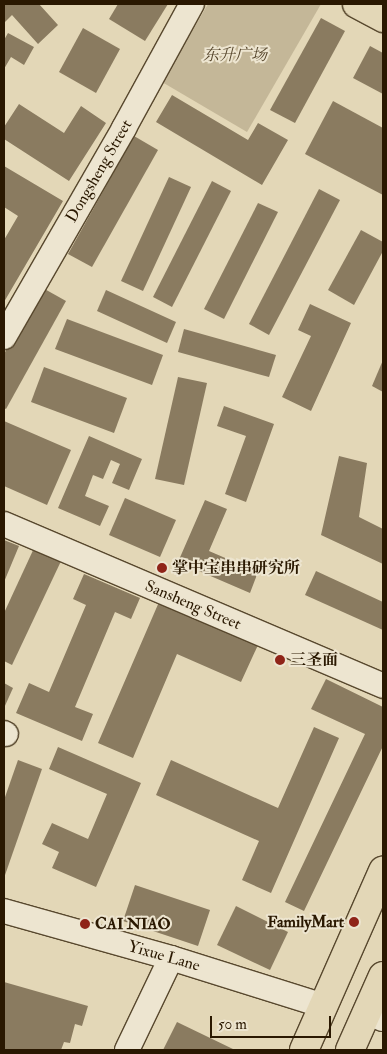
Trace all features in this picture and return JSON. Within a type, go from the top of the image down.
[{"type":"main road","points":[[358,4],[383,18]]},
{"type":"main road","points":[[304,1050],[383,871]]},
{"type":"main road","points":[[350,1050],[375,1015],[383,976]]},
{"type":"street","name":"Dongsheng Street","points":[[4,337],[124,128],[192,4]]},
{"type":"street","name":"Sansheng Street","points":[[4,524],[383,686]]},
{"type":"street","name":"Yixue Lane","points":[[4,911],[171,958],[324,1006]]},
{"type":"street","points":[[127,1050],[171,958]]},
{"type":"green space","name":"东升广场","points":[[208,4],[321,4],[247,132],[162,82]]},
{"type":"building","points":[[4,4],[39,4],[58,25],[38,44],[12,15],[4,23]]},
{"type":"building","points":[[118,4],[168,4],[145,41],[109,19]]},
{"type":"building","points":[[321,18],[345,31],[295,123],[270,110]]},
{"type":"building","points":[[83,28],[120,49],[96,93],[59,72]]},
{"type":"building","points":[[8,33],[34,47],[24,65],[11,57],[4,69],[4,40]]},
{"type":"building","points":[[370,46],[383,53],[383,94],[353,78]]},
{"type":"building","points":[[172,95],[248,140],[258,123],[288,140],[262,185],[156,122]]},
{"type":"building","points":[[333,101],[383,128],[383,195],[305,154]]},
{"type":"building","points":[[19,104],[64,133],[81,106],[106,123],[69,181],[4,139],[4,127]]},
{"type":"building","points":[[134,136],[158,150],[92,267],[68,254]]},
{"type":"building","points":[[4,166],[63,201],[4,302],[4,240],[18,216],[4,207]]},
{"type":"building","points":[[169,177],[191,187],[143,291],[121,281]]},
{"type":"building","points":[[212,181],[231,191],[172,307],[153,297]]},
{"type":"building","points":[[319,189],[340,200],[269,335],[249,324]]},
{"type":"building","points":[[258,203],[278,212],[224,319],[204,309]]},
{"type":"building","points":[[361,230],[383,242],[383,251],[354,305],[328,290]]},
{"type":"building","points":[[41,287],[66,301],[6,409],[4,408],[4,354]]},
{"type":"building","points":[[106,290],[176,322],[167,343],[97,311]]},
{"type":"building","points":[[310,304],[351,323],[311,411],[282,397],[311,336],[298,330]]},
{"type":"building","points":[[67,319],[163,355],[152,385],[55,349]]},
{"type":"building","points":[[184,329],[276,355],[269,377],[178,352]]},
{"type":"building","points":[[383,360],[383,392],[372,386]]},
{"type":"building","points":[[44,367],[127,398],[114,433],[31,402]]},
{"type":"building","points":[[178,377],[207,383],[184,485],[155,479]]},
{"type":"building","points":[[224,406],[274,424],[246,502],[225,494],[246,436],[217,426]]},
{"type":"building","points":[[4,421],[71,450],[47,505],[4,486]]},
{"type":"building","points":[[89,436],[142,459],[129,490],[112,483],[120,464],[111,460],[103,479],[93,475],[85,496],[109,506],[100,526],[58,508]]},
{"type":"building","points":[[339,456],[367,463],[359,517],[383,529],[383,564],[321,535]]},
{"type":"building","points":[[125,498],[176,520],[160,557],[109,535]]},
{"type":"building","points":[[205,500],[227,509],[209,551],[258,572],[250,593],[178,562]]},
{"type":"building","points":[[4,540],[19,546],[4,582]]},
{"type":"building","points":[[35,546],[62,559],[12,665],[4,661],[4,613]]},
{"type":"building","points":[[316,571],[383,602],[383,630],[305,595]]},
{"type":"building","points":[[84,574],[140,598],[131,619],[115,612],[75,707],[93,714],[82,741],[16,713],[29,683],[49,692],[86,605],[73,599]]},
{"type":"building","points":[[159,602],[258,645],[241,682],[177,654],[133,758],[98,743]]},
{"type":"building","points":[[326,679],[383,707],[383,746],[304,911],[285,902],[365,734],[311,709]]},
{"type":"building","points":[[4,683],[13,688],[4,708]]},
{"type":"building","points":[[314,727],[339,738],[271,893],[242,880],[259,841],[156,795],[171,760],[278,808]]},
{"type":"building","points":[[58,747],[141,783],[96,887],[52,868],[59,852],[42,844],[52,823],[88,839],[107,794],[49,769]]},
{"type":"building","points":[[18,760],[42,769],[4,878],[4,800]]},
{"type":"building","points":[[135,885],[210,910],[198,946],[123,921]]},
{"type":"building","points":[[236,906],[288,932],[270,970],[217,945]]},
{"type":"building","points":[[4,982],[88,1006],[82,1026],[75,1024],[70,1043],[64,1042],[61,1050],[4,1050]]},
{"type":"building","points":[[177,1022],[235,1050],[163,1050]]},
{"type":"place","name":"掌中宝串串研究所","points":[[162,568]]},
{"type":"place","name":"三圣面","points":[[280,660]]},
{"type":"place","name":"FamilyMart","points":[[354,922]]},
{"type":"place","name":"CAI NIAO","points":[[85,924]]}]
